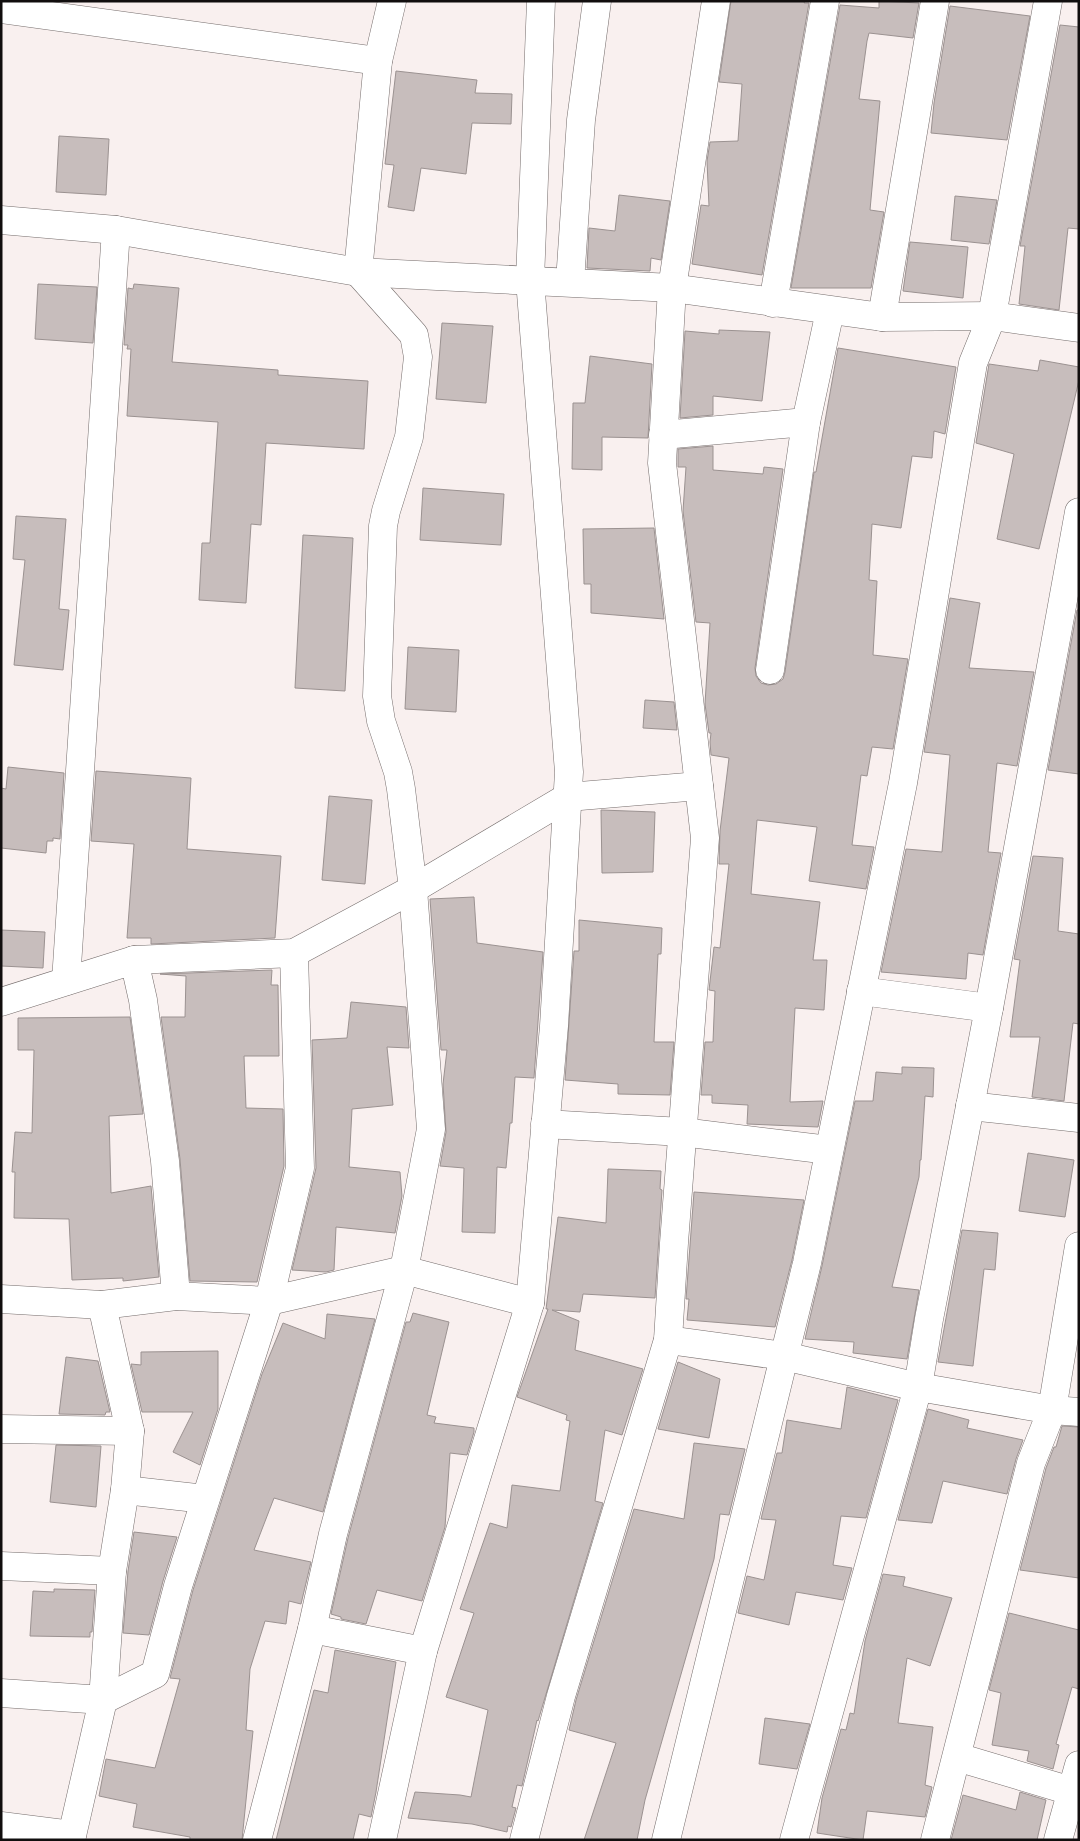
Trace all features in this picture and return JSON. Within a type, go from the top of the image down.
[{"type":"street","points":[[257,1840],[312,1629],[333,1534],[404,1270],[431,1129],[413,889],[398,772],[381,720],[377,696],[383,526],[409,437],[418,357],[414,334],[358,272],[378,61],[392,1]]},
{"type":"street","points":[[382,1840],[423,1651],[530,1303],[554,1026],[569,772],[530,280],[541,1]]},
{"type":"street","points":[[570,282],[582,120],[597,1]]},
{"type":"street","points":[[524,1840],[562,1696],[668,1340],[705,838],[662,463],[663,435],[672,288],[716,1]]},
{"type":"street","points":[[772,303],[824,1]]},
{"type":"street","points":[[882,317],[935,1]]},
{"type":"street","points":[[666,1840],[807,1263],[903,783],[974,363],[992,316],[1048,1]]},
{"type":"street","points":[[1,9],[378,61]]},
{"type":"street","points":[[1,220],[116,230],[358,272],[672,288],[882,317],[992,316],[1079,328]]},
{"type":"street","points":[[66,981],[116,230]]},
{"type":"street","points":[[770,670],[806,422],[830,311]]},
{"type":"street","points":[[663,435],[806,422]]},
{"type":"street","points":[[794,1840],[918,1387],[1079,512]]},
{"type":"street","points":[[1,1002],[134,960],[294,954],[413,889],[568,797],[699,786]]},
{"type":"street","points":[[1,1693],[102,1700],[155,1674],[178,1586],[270,1301],[300,1168],[294,954]]},
{"type":"street","points":[[134,960],[143,1000],[165,1161],[176,1296]]},
{"type":"street","points":[[861,991],[989,1008]]},
{"type":"street","points":[[970,1106],[1079,1118]]},
{"type":"street","points":[[545,1124],[682,1132],[829,1150]]},
{"type":"street","points":[[936,1840],[1031,1463],[1066,1411],[1079,1246]]},
{"type":"street","points":[[1,1299],[102,1305],[176,1296],[270,1301],[404,1270],[530,1303]]},
{"type":"street","points":[[1,1826],[72,1838],[102,1700],[112,1571],[125,1490],[130,1431],[102,1305]]},
{"type":"street","points":[[668,1340],[784,1356],[918,1387],[1066,1411]]},
{"type":"street","points":[[1,1429],[130,1431]]},
{"type":"street","points":[[125,1490],[205,1499]]},
{"type":"street","points":[[1,1566],[112,1571]]},
{"type":"street","points":[[312,1629],[423,1651]]},
{"type":"street","points":[[957,1757],[1072,1791]]},
{"type":"street","points":[[1058,1840],[1079,1765]]},
{"type":"building","points":[[731,1],[805,1],[804,3],[809,3],[762,275],[692,264],[701,205],[709,206],[707,161],[710,142],[738,141],[742,84],[719,82]]},
{"type":"building","points":[[879,1],[919,3],[913,38],[869,33],[867,41],[859,99],[880,101],[870,210],[884,212],[871,288],[791,288],[840,5],[879,8]]},
{"type":"building","points":[[950,6],[1030,16],[1007,140],[931,133]]},
{"type":"building","points":[[1060,25],[1079,27],[1079,229],[1068,228],[1059,310],[1019,304],[1025,246],[1020,246]]},
{"type":"building","points":[[396,71],[477,80],[475,93],[512,94],[511,124],[472,123],[466,174],[421,168],[414,211],[388,207],[394,165],[385,164]]},
{"type":"building","points":[[59,136],[109,139],[106,195],[56,192]]},
{"type":"building","points":[[619,195],[670,201],[661,260],[651,258],[650,271],[587,268],[589,228],[615,231]]},
{"type":"building","points":[[955,196],[997,200],[989,244],[951,240]]},
{"type":"building","points":[[910,242],[968,247],[963,298],[903,291]]},
{"type":"building","points":[[38,284],[97,287],[93,343],[35,339]]},
{"type":"building","points":[[134,284],[179,288],[172,362],[278,370],[278,375],[368,381],[364,449],[266,443],[261,525],[251,524],[246,603],[199,600],[202,543],[210,543],[218,422],[127,416],[131,349],[127,349],[128,345],[124,345],[128,288],[133,289]]},
{"type":"building","points":[[442,323],[493,326],[486,403],[436,399]]},
{"type":"building","points":[[719,330],[770,332],[762,401],[713,396],[713,415],[680,418],[685,331],[719,334]]},
{"type":"building","points":[[838,348],[956,367],[945,434],[934,431],[932,458],[912,456],[901,528],[872,524],[869,580],[877,581],[873,655],[908,659],[893,749],[872,747],[867,776],[861,775],[852,845],[874,847],[866,889],[809,881],[817,827],[757,820],[751,894],[820,902],[813,960],[827,960],[824,1010],[795,1008],[790,1102],[823,1101],[818,1127],[747,1124],[748,1105],[712,1103],[712,1095],[701,1095],[705,1042],[713,1042],[715,991],[709,990],[714,947],[720,948],[729,864],[719,864],[720,831],[729,758],[711,755],[711,733],[709,733],[705,704],[710,623],[696,622],[683,511],[686,467],[678,467],[678,449],[713,446],[713,470],[763,474],[764,467],[783,469],[755,668],[756,676],[761,683],[768,685],[776,684],[783,679],[785,672],[814,472],[816,472]]},
{"type":"building","points":[[590,356],[652,364],[648,438],[602,437],[602,470],[572,469],[573,403],[585,403]]},
{"type":"building","points":[[1040,360],[1079,367],[1079,380],[1039,549],[997,539],[1014,454],[976,443],[989,364],[1038,371]]},
{"type":"building","points":[[423,488],[504,494],[501,545],[420,540]]},
{"type":"building","points":[[16,516],[66,519],[59,609],[69,610],[63,670],[14,665],[25,560],[13,559]]},
{"type":"building","points":[[654,528],[664,619],[591,613],[591,584],[584,584],[583,529]]},
{"type":"building","points":[[303,535],[353,538],[345,691],[295,688]]},
{"type":"building","points":[[950,598],[980,603],[969,668],[1034,672],[1017,766],[997,763],[988,852],[1001,853],[983,955],[968,953],[966,979],[881,972],[906,849],[942,852],[950,755],[924,752]]},
{"type":"building","points":[[1077,610],[1079,610],[1079,774],[1048,770]]},
{"type":"building","points":[[408,647],[459,650],[456,712],[405,709]]},
{"type":"building","points":[[645,700],[674,702],[677,730],[643,728]]},
{"type":"building","points":[[8,767],[64,773],[60,839],[53,838],[53,841],[47,841],[46,853],[1,848],[1,788],[6,789]]},
{"type":"building","points":[[96,771],[191,778],[187,849],[281,856],[275,938],[151,944],[151,938],[127,938],[134,844],[91,841]]},
{"type":"building","points":[[329,796],[372,800],[365,884],[322,880]]},
{"type":"building","points":[[601,810],[655,812],[653,872],[602,873]]},
{"type":"building","points":[[1033,856],[1063,858],[1058,931],[1079,934],[1079,1024],[1073,1023],[1064,1101],[1032,1097],[1040,1037],[1010,1037],[1020,960],[1014,959]]},
{"type":"building","points":[[474,897],[477,943],[543,952],[534,1078],[515,1077],[512,1123],[510,1123],[506,1168],[497,1167],[495,1233],[462,1232],[464,1168],[440,1166],[446,1132],[443,1084],[447,1050],[441,1050],[430,899]]},
{"type":"building","points":[[579,920],[662,928],[661,954],[658,954],[654,1042],[674,1042],[670,1095],[618,1094],[618,1084],[565,1080],[574,951],[579,951]]},
{"type":"building","points":[[1,930],[45,932],[43,968],[1,966]]},
{"type":"building","points":[[272,970],[271,985],[278,985],[279,1056],[244,1056],[246,1108],[283,1109],[284,1166],[257,1282],[190,1281],[180,1159],[161,1017],[185,1017],[186,976],[160,974]]},
{"type":"building","points":[[351,1002],[406,1007],[409,1048],[387,1047],[393,1105],[352,1109],[349,1167],[400,1172],[402,1196],[395,1233],[336,1227],[334,1270],[326,1272],[292,1270],[316,1168],[312,1040],[347,1038]]},
{"type":"building","points":[[130,1017],[143,1114],[109,1116],[111,1193],[151,1186],[159,1277],[123,1281],[123,1278],[72,1280],[69,1219],[14,1218],[15,1172],[12,1172],[15,1132],[32,1133],[34,1050],[18,1050],[18,1018]]},
{"type":"building","points":[[902,1067],[934,1068],[933,1097],[925,1096],[919,1177],[892,1287],[919,1290],[907,1359],[853,1353],[854,1342],[805,1339],[822,1266],[855,1101],[873,1101],[876,1072],[902,1074]]},
{"type":"building","points":[[1028,1153],[1074,1160],[1065,1217],[1019,1211]]},
{"type":"building","points":[[608,1169],[661,1171],[660,1189],[662,1190],[655,1298],[583,1294],[580,1312],[552,1310],[579,1321],[575,1350],[643,1369],[622,1435],[605,1430],[595,1501],[603,1503],[537,1720],[522,1786],[517,1785],[512,1807],[516,1808],[511,1827],[508,1826],[507,1832],[472,1824],[408,1818],[415,1792],[471,1797],[488,1710],[446,1697],[474,1613],[460,1609],[490,1523],[507,1528],[512,1485],[560,1491],[570,1421],[566,1420],[567,1415],[517,1397],[548,1309],[546,1309],[558,1217],[606,1223]]},
{"type":"building","points":[[694,1192],[804,1200],[792,1260],[775,1327],[687,1320],[689,1299],[686,1299]]},
{"type":"building","points":[[962,1230],[998,1233],[995,1270],[984,1269],[973,1366],[938,1362]]},
{"type":"building","points":[[413,1313],[449,1322],[427,1415],[436,1417],[434,1423],[474,1428],[474,1432],[467,1455],[450,1453],[445,1527],[422,1601],[377,1590],[366,1624],[341,1619],[341,1617],[331,1614],[348,1538],[406,1322],[410,1322]]},
{"type":"building","points":[[327,1314],[375,1319],[323,1512],[274,1498],[254,1550],[311,1562],[301,1604],[289,1601],[286,1624],[265,1621],[250,1669],[246,1730],[253,1731],[242,1840],[190,1840],[190,1837],[133,1827],[137,1804],[99,1796],[106,1759],[155,1768],[180,1679],[170,1678],[193,1590],[262,1374],[283,1323],[325,1339]]},
{"type":"building","points":[[218,1351],[218,1409],[200,1465],[173,1452],[193,1412],[142,1412],[131,1364],[141,1365],[141,1352]]},
{"type":"building","points":[[66,1357],[98,1361],[110,1412],[106,1412],[105,1415],[59,1414]]},
{"type":"building","points":[[678,1362],[720,1379],[709,1438],[658,1429]]},
{"type":"building","points":[[847,1387],[898,1400],[866,1518],[841,1516],[833,1565],[852,1568],[843,1600],[796,1592],[789,1625],[738,1613],[747,1576],[764,1580],[776,1520],[761,1519],[777,1453],[782,1453],[787,1420],[841,1429]]},
{"type":"building","points":[[928,1409],[969,1420],[967,1428],[1023,1440],[1007,1494],[943,1481],[932,1523],[898,1520]]},
{"type":"building","points":[[1062,1426],[1079,1427],[1079,1578],[1020,1570],[1046,1468],[1054,1447],[1056,1447]]},
{"type":"building","points":[[694,1443],[745,1449],[729,1515],[720,1514],[714,1559],[645,1800],[637,1840],[584,1840],[616,1743],[569,1730],[576,1700],[634,1509],[684,1519]]},
{"type":"building","points":[[56,1445],[101,1446],[96,1507],[50,1502]]},
{"type":"building","points":[[134,1532],[177,1537],[149,1635],[123,1633],[128,1571]]},
{"type":"building","points":[[883,1574],[905,1577],[903,1586],[952,1598],[930,1666],[907,1658],[898,1723],[933,1727],[925,1785],[932,1787],[925,1817],[867,1811],[863,1840],[817,1833],[822,1798],[841,1729],[846,1730],[850,1713],[854,1714],[865,1641]]},
{"type":"building","points":[[54,1589],[95,1590],[90,1637],[30,1636],[33,1591],[54,1592]]},
{"type":"building","points":[[1009,1613],[1079,1630],[1079,1689],[1072,1687],[1056,1744],[1059,1745],[1053,1769],[1027,1761],[1029,1751],[992,1745],[1001,1693],[989,1690]]},
{"type":"building","points":[[335,1650],[396,1662],[371,1817],[359,1814],[353,1840],[276,1840],[314,1690],[328,1693]]},
{"type":"building","points":[[765,1718],[810,1724],[797,1769],[759,1764]]},
{"type":"building","points":[[1020,1792],[1046,1800],[1037,1840],[951,1840],[963,1795],[1016,1810]]}]
